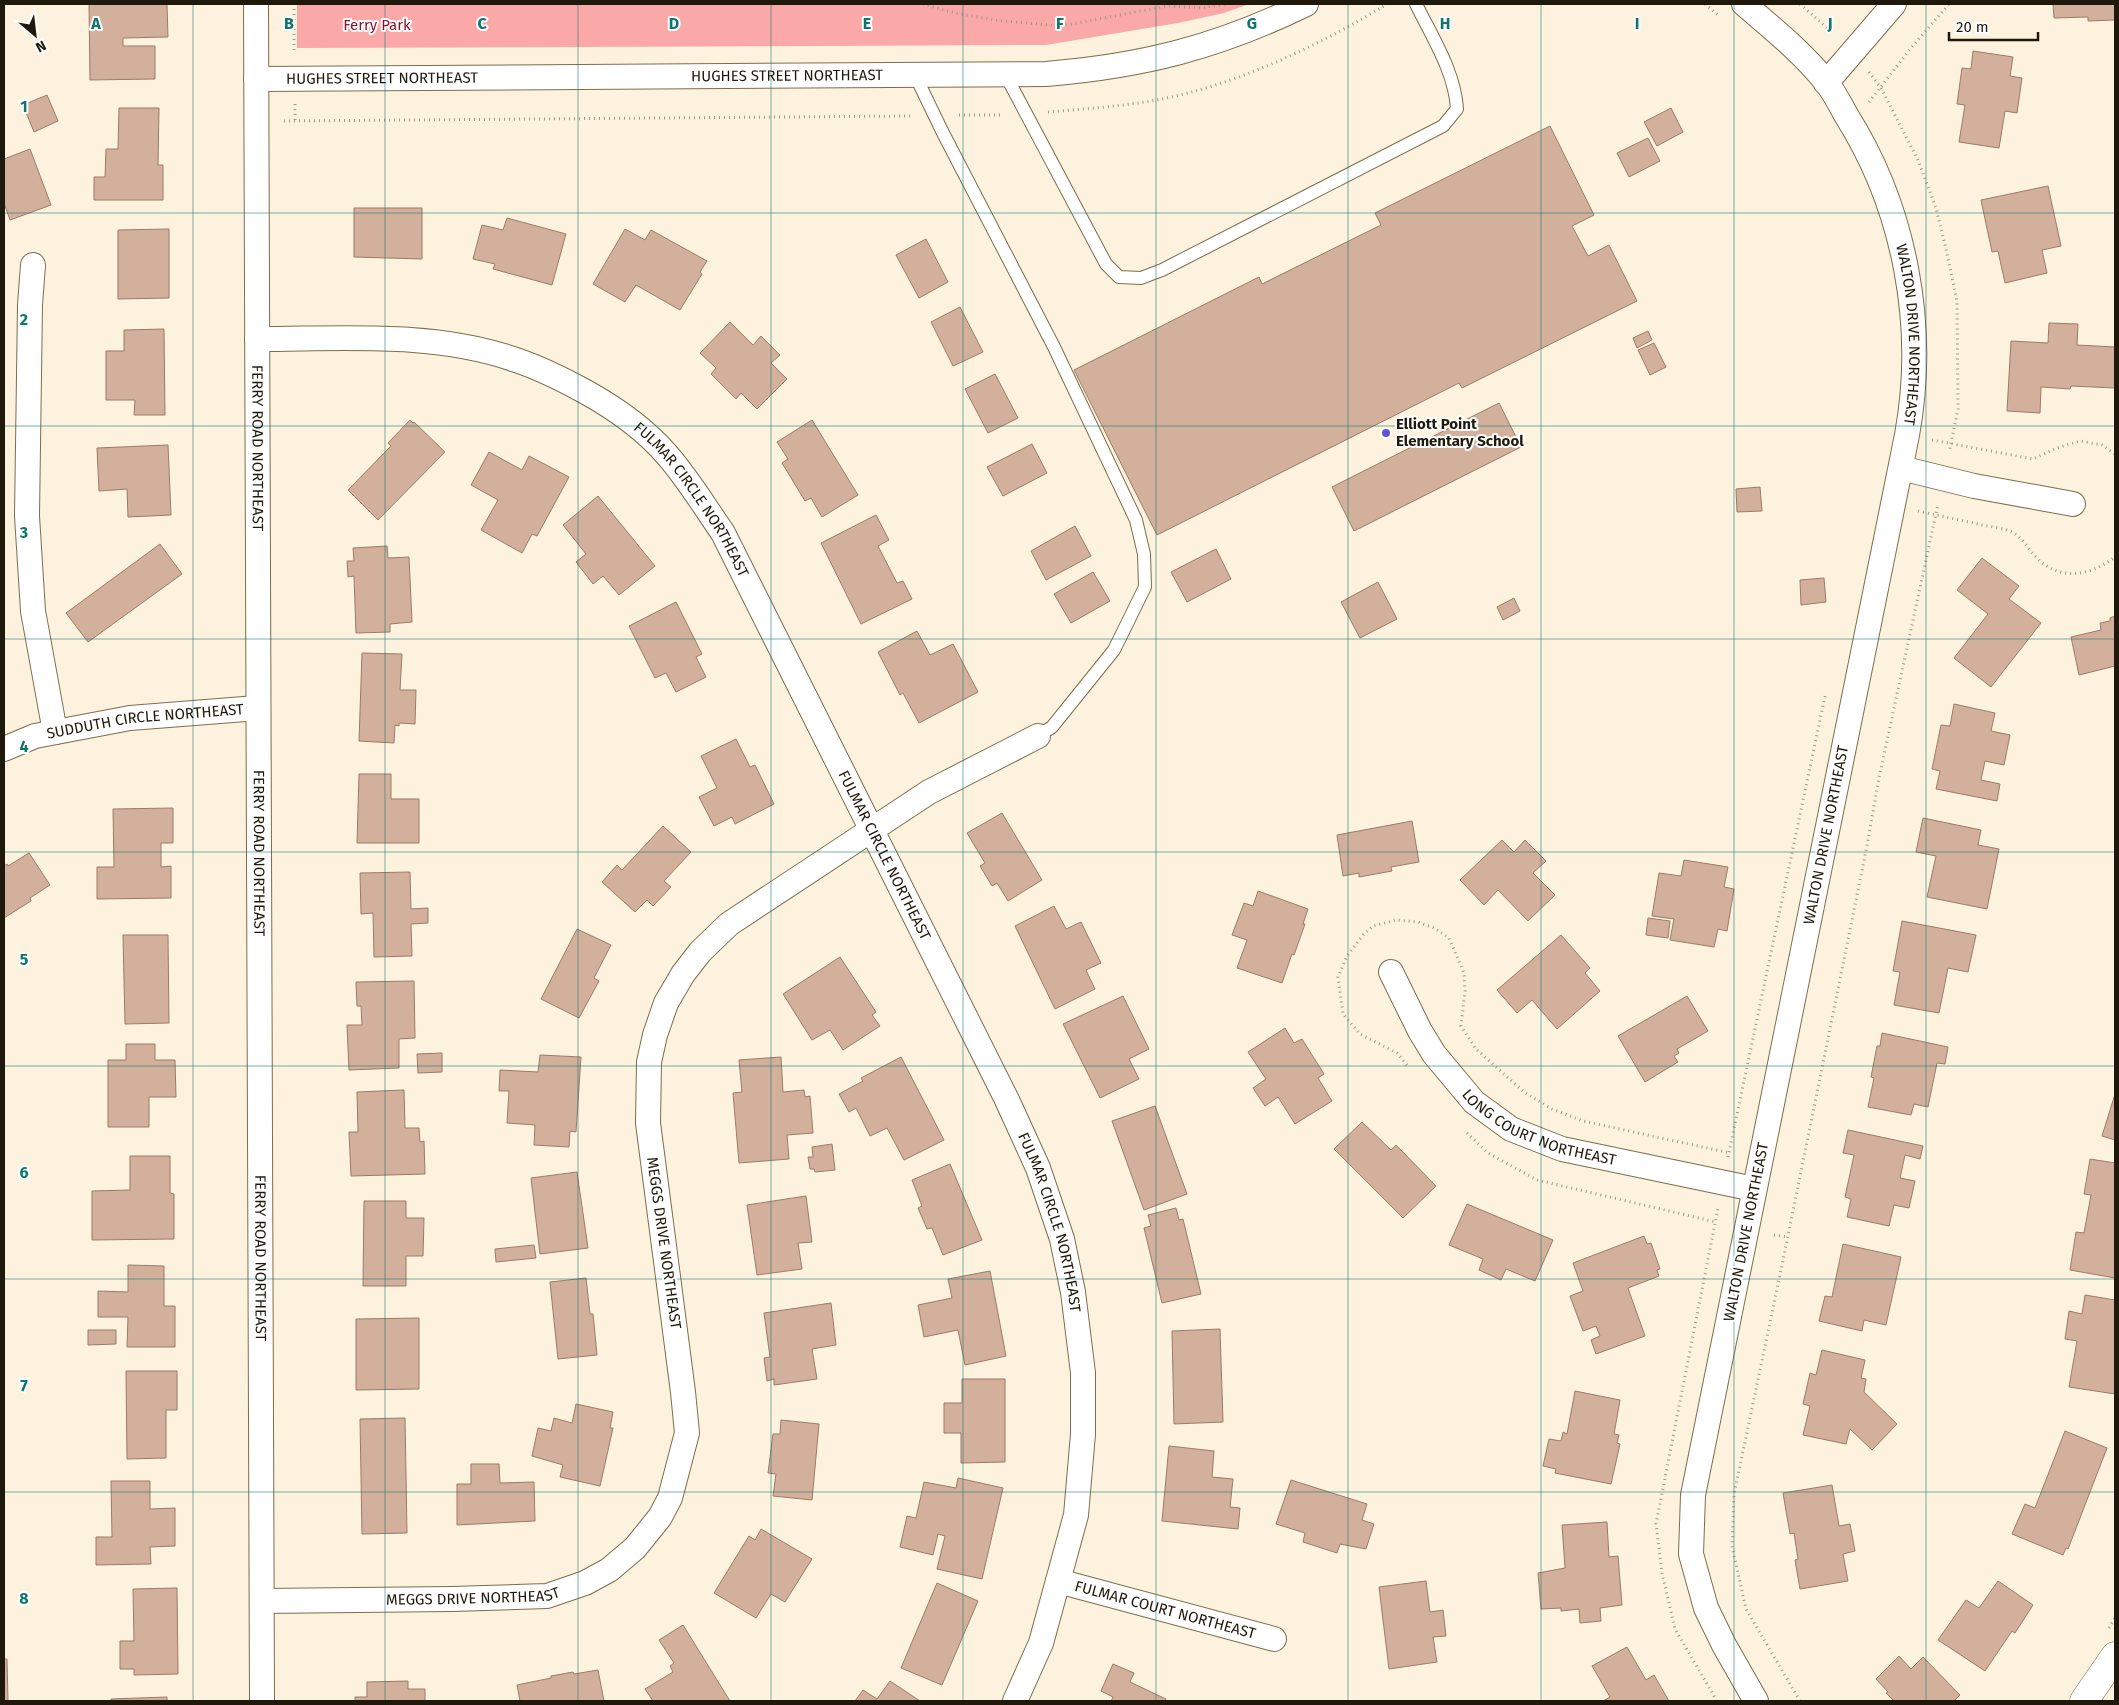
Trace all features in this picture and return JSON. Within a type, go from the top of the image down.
[{"type":"street","name":"FERRY ROAD NORTHEAST","points":[[256,4],[262,1701]]},
{"type":"street","name":"HUGHES STREET NORTHEAST","points":[[256,79],[1046,74],[1096,70],[1159,58],[1227,38],[1266,24],[1306,4]]},
{"type":"street","name":"WALTON DRIVE NORTHEAST","points":[[1744,4],[1779,34],[1826,82],[1862,139],[1884,187],[1904,252],[1910,291],[1915,353],[1907,435],[1901,468],[1693,1495],[1692,1554],[1706,1608],[1724,1645],[1756,1701]]},
{"type":"street","points":[[1826,82],[1894,4]]},
{"type":"street","points":[[33,265],[30,305],[27,516],[33,611],[54,732]]},
{"type":"street","name":"FULMAR CIRCLE NORTHEAST","points":[[257,340],[387,339],[468,347],[514,359],[552,373],[611,406],[668,455],[723,533],[1007,1100],[1038,1168],[1062,1239],[1073,1292],[1082,1364],[1083,1434],[1076,1515],[1041,1643],[1015,1701]]},
{"type":"street","points":[[1901,468],[1974,486],[2074,504]]},
{"type":"street","name":"SUDDUTH CIRCLE NORTHEAST","points":[[4,749],[35,736],[130,718],[258,708]]},
{"type":"street","name":"MEGGS DRIVE NORTHEAST","points":[[262,1601],[547,1596],[585,1583],[609,1570],[635,1548],[660,1517],[670,1498],[687,1433],[648,1123],[649,1062],[655,1035],[666,1004],[683,974],[700,952],[729,924],[929,792],[1038,736]]},
{"type":"street","name":"LONG COURT NORTHEAST","points":[[1391,972],[1420,1031],[1434,1054],[1474,1102],[1512,1129],[1562,1149],[1754,1189]]},
{"type":"street","name":"FULMAR COURT NORTHEAST","points":[[1058,1581],[1274,1639]]},
{"type":"street","points":[[2084,1701],[2115,1656]]},
{"type":"lane","points":[[1005,74],[1106,264],[1119,277],[1141,278],[1162,270],[1443,126],[1457,109],[1456,92],[1416,4]]},
{"type":"lane","points":[[915,75],[1062,364],[1136,520],[1144,554],[1145,587],[1114,650],[1052,727],[1038,736]]},
{"type":"path","points":[[923,4],[1002,21],[1061,26],[1168,6],[1201,8],[1226,4]]},
{"type":"path","points":[[1705,4],[1720,16]]},
{"type":"path","points":[[1850,121],[1864,110],[1911,48],[1949,4]]},
{"type":"path","points":[[1907,435],[2033,459],[2057,448],[2080,441],[2102,445],[2115,454]]},
{"type":"path","points":[[1893,506],[2012,532],[2024,542],[2043,564],[2056,571],[2071,574],[2086,573],[2102,567],[2115,557]]},
{"type":"path","points":[[1717,1701],[1675,1629],[1662,1573],[1656,1524],[1716,1222],[1722,1182],[1822,701],[1826,694]]},
{"type":"path","points":[[1408,1068],[1397,1053],[1360,1034],[1343,1014],[1338,977],[1347,956],[1363,935],[1373,926],[1396,920],[1418,922],[1434,928],[1449,938],[1464,973],[1465,991],[1461,1026],[1476,1049],[1524,1092],[1552,1109],[1583,1121],[1760,1159]]},
{"type":"path","points":[[1463,1129],[1488,1153],[1537,1180],[1788,1237]]},
{"type":"green space","name":"Ferry Park","points":[[297,4],[1249,4],[1224,13],[1178,23],[1046,45],[297,48]]},
{"type":"building","points":[[89,4],[167,4],[168,37],[123,38],[123,46],[155,46],[155,79],[90,80]]},
{"type":"building","points":[[2053,4],[2115,4],[2115,20],[2088,21],[2088,17],[2054,18]]},
{"type":"building","points":[[1973,51],[2013,57],[2010,76],[2022,78],[2017,113],[2005,111],[1999,148],[1959,142],[1965,105],[1957,104],[1962,68],[1971,69]]},
{"type":"building","points":[[47,95],[58,121],[34,132],[23,105]]},
{"type":"building","points":[[119,108],[159,108],[158,165],[163,165],[163,200],[94,200],[94,177],[105,177],[106,149],[118,149]]},
{"type":"building","points":[[1671,108],[1683,132],[1657,146],[1644,122]]},
{"type":"building","points":[[1550,126],[1594,215],[1572,226],[1588,256],[1609,245],[1637,301],[1462,388],[1459,383],[1157,535],[1074,370],[1259,277],[1262,284],[1381,225],[1375,213]]},
{"type":"building","points":[[1648,138],[1660,161],[1629,177],[1617,153]]},
{"type":"building","points":[[30,149],[51,205],[10,220],[4,203],[4,159]]},
{"type":"building","points":[[2048,186],[2061,246],[2042,250],[2047,273],[2005,283],[1998,251],[1992,252],[1981,200]]},
{"type":"building","points":[[354,208],[422,208],[422,259],[354,257]]},
{"type":"building","points":[[507,218],[566,234],[552,285],[493,269],[495,264],[473,259],[482,225],[503,230]]},
{"type":"building","points":[[169,229],[169,298],[118,299],[118,230]]},
{"type":"building","points":[[625,229],[645,240],[651,230],[707,261],[700,272],[702,274],[680,310],[636,285],[625,302],[593,284]]},
{"type":"building","points":[[926,239],[948,282],[919,298],[896,255]]},
{"type":"building","points":[[960,307],[983,352],[953,366],[931,322]]},
{"type":"building","points":[[730,322],[753,345],[761,336],[780,355],[771,363],[787,379],[757,409],[741,393],[736,399],[711,374],[716,368],[700,353]]},
{"type":"building","points":[[2049,323],[2078,324],[2077,345],[2115,347],[2115,388],[2071,386],[2070,389],[2041,387],[2040,413],[2007,411],[2011,341],[2048,343]]},
{"type":"building","points":[[164,329],[165,415],[134,415],[135,400],[106,400],[106,351],[124,351],[124,330]]},
{"type":"building","points":[[1648,331],[1652,340],[1637,348],[1633,338]]},
{"type":"building","points":[[1654,343],[1666,367],[1650,375],[1638,350]]},
{"type":"building","points":[[995,374],[1018,418],[988,433],[965,389]]},
{"type":"building","points":[[1499,403],[1521,447],[1354,531],[1332,487]]},
{"type":"building","points":[[410,420],[445,452],[378,520],[348,490],[391,446],[388,443]]},
{"type":"building","points":[[812,420],[858,495],[822,517],[811,498],[805,501],[782,463],[788,459],[777,442]]},
{"type":"building","points":[[1032,444],[1047,473],[1003,496],[987,467]]},
{"type":"building","points":[[168,445],[171,515],[128,517],[127,489],[99,491],[97,448]]},
{"type":"building","points":[[489,452],[522,470],[529,456],[569,477],[537,536],[532,534],[522,553],[481,530],[498,500],[471,485]]},
{"type":"building","points":[[1760,487],[1762,511],[1737,512],[1736,489]]},
{"type":"building","points":[[598,496],[655,566],[619,595],[603,576],[593,584],[576,562],[586,554],[563,525]]},
{"type":"building","points":[[876,515],[889,540],[878,546],[897,583],[903,581],[912,599],[861,624],[821,543]]},
{"type":"building","points":[[1075,526],[1091,556],[1046,580],[1031,551]]},
{"type":"building","points":[[160,544],[182,574],[88,642],[66,613]]},
{"type":"building","points":[[387,546],[388,558],[409,557],[412,622],[390,624],[390,632],[356,633],[354,576],[348,577],[347,561],[354,561],[353,548]]},
{"type":"building","points":[[1216,549],[1231,579],[1187,602],[1171,572]]},
{"type":"building","points":[[1982,558],[2019,586],[2009,599],[2041,623],[1991,687],[1954,658],[1988,614],[1957,590]]},
{"type":"building","points":[[1093,572],[1110,601],[1071,623],[1054,594]]},
{"type":"building","points":[[1824,578],[1826,602],[1801,605],[1800,580]]},
{"type":"building","points":[[1378,582],[1397,619],[1360,638],[1341,602]]},
{"type":"building","points":[[1514,598],[1520,611],[1503,620],[1497,607]]},
{"type":"building","points":[[676,602],[702,654],[696,657],[706,677],[676,692],[666,673],[655,678],[629,626]]},
{"type":"building","points":[[2115,616],[2115,666],[2079,675],[2071,637],[2101,630],[2100,623],[2110,621],[2110,618]]},
{"type":"building","points":[[917,631],[930,655],[953,644],[978,692],[919,723],[903,693],[900,695],[878,652]]},
{"type":"building","points":[[362,653],[402,654],[400,690],[416,690],[415,724],[399,723],[399,726],[395,725],[394,743],[359,741]]},
{"type":"building","points":[[1954,704],[1995,713],[1991,731],[2010,735],[2004,765],[1985,761],[1981,780],[2000,784],[1997,801],[1936,789],[1940,771],[1932,769],[1941,725],[1950,726]]},
{"type":"building","points":[[736,739],[750,767],[755,765],[774,804],[735,824],[732,817],[714,826],[699,797],[717,788],[701,756]]},
{"type":"building","points":[[359,774],[391,774],[391,799],[419,799],[419,843],[357,843]]},
{"type":"building","points":[[173,808],[173,843],[161,843],[161,867],[171,866],[171,898],[97,899],[97,867],[114,867],[113,809]]},
{"type":"building","points":[[1002,813],[1042,880],[1008,901],[997,883],[992,886],[980,866],[985,863],[967,833]]},
{"type":"building","points":[[1923,818],[1981,830],[1978,845],[1999,849],[1987,909],[1927,897],[1936,856],[1916,852]]},
{"type":"building","points":[[1412,821],[1419,862],[1391,867],[1392,871],[1359,877],[1359,873],[1343,876],[1337,835]]},
{"type":"building","points":[[663,826],[691,852],[664,881],[671,887],[653,906],[647,900],[635,912],[602,882],[617,865],[622,870]]},
{"type":"building","points":[[1502,840],[1514,852],[1525,840],[1546,861],[1533,873],[1555,895],[1528,921],[1498,890],[1484,905],[1460,880]]},
{"type":"building","points":[[29,853],[50,885],[30,898],[31,901],[4,918],[4,866],[7,864],[8,866]]},
{"type":"building","points":[[1684,860],[1728,867],[1724,887],[1734,889],[1727,931],[1718,929],[1714,947],[1670,940],[1674,919],[1652,916],[1659,873],[1681,876]]},
{"type":"building","points":[[410,872],[411,909],[428,908],[428,923],[411,924],[412,956],[374,957],[373,913],[361,914],[360,873]]},
{"type":"building","points":[[1258,891],[1308,909],[1303,924],[1305,924],[1282,983],[1237,968],[1247,940],[1232,935],[1244,903],[1253,906]]},
{"type":"building","points":[[1054,906],[1066,929],[1081,922],[1101,963],[1086,970],[1095,989],[1055,1009],[1015,926]]},
{"type":"building","points":[[1648,918],[1670,921],[1668,938],[1646,935]]},
{"type":"building","points":[[1902,921],[1976,935],[1968,972],[1948,968],[1939,1013],[1894,1005],[1900,972],[1893,971]]},
{"type":"building","points":[[577,929],[611,945],[594,978],[599,981],[579,1018],[541,999]]},
{"type":"building","points":[[123,935],[168,935],[169,1023],[125,1024]]},
{"type":"building","points":[[1561,935],[1590,968],[1585,973],[1600,991],[1557,1029],[1532,1000],[1517,1013],[1497,990]]},
{"type":"building","points":[[840,957],[876,1012],[872,1015],[880,1026],[843,1050],[830,1030],[812,1040],[783,994]]},
{"type":"building","points":[[414,981],[415,1038],[399,1039],[399,1068],[349,1070],[347,1025],[362,1025],[361,1006],[357,1006],[356,982]]},
{"type":"building","points":[[1123,996],[1149,1049],[1129,1059],[1139,1079],[1100,1098],[1063,1024]]},
{"type":"building","points":[[1687,996],[1708,1031],[1677,1049],[1679,1053],[1674,1056],[1678,1062],[1645,1082],[1618,1036]]},
{"type":"building","points":[[1285,1028],[1294,1043],[1302,1039],[1324,1074],[1318,1078],[1332,1101],[1295,1124],[1278,1097],[1265,1106],[1253,1088],[1266,1079],[1248,1052]]},
{"type":"building","points":[[1882,1033],[1948,1047],[1945,1064],[1937,1063],[1928,1107],[1914,1104],[1911,1115],[1868,1107],[1874,1078],[1871,1077],[1877,1046],[1880,1046]]},
{"type":"building","points":[[126,1044],[155,1044],[155,1060],[175,1060],[176,1097],[149,1097],[149,1127],[108,1127],[108,1060],[126,1060]]},
{"type":"building","points":[[442,1053],[442,1072],[418,1073],[417,1054]]},
{"type":"building","points":[[540,1055],[581,1057],[576,1132],[570,1131],[569,1147],[534,1145],[535,1125],[507,1123],[509,1091],[499,1091],[500,1070],[538,1072]]},
{"type":"building","points":[[781,1057],[783,1092],[804,1090],[805,1097],[810,1096],[813,1133],[787,1135],[789,1159],[739,1163],[733,1093],[742,1092],[739,1060]]},
{"type":"building","points":[[901,1057],[944,1140],[904,1160],[887,1128],[870,1136],[856,1108],[849,1112],[839,1094],[863,1081],[861,1078]]},
{"type":"building","points":[[404,1090],[405,1128],[419,1128],[420,1142],[424,1141],[425,1174],[351,1176],[349,1132],[358,1132],[357,1092]]},
{"type":"building","points":[[2115,1094],[2115,1140],[2102,1136]]},
{"type":"building","points":[[1155,1106],[1187,1194],[1144,1210],[1112,1121]]},
{"type":"building","points":[[1362,1122],[1391,1150],[1396,1145],[1436,1186],[1403,1218],[1334,1149]]},
{"type":"building","points":[[1848,1130],[1923,1146],[1920,1159],[1905,1155],[1900,1178],[1915,1181],[1909,1208],[1894,1205],[1889,1226],[1847,1217],[1851,1199],[1845,1197],[1854,1155],[1843,1153]]},
{"type":"building","points":[[832,1144],[835,1170],[815,1172],[814,1169],[810,1169],[808,1157],[813,1157],[812,1147]]},
{"type":"building","points":[[130,1156],[170,1156],[170,1193],[174,1194],[174,1239],[92,1240],[92,1191],[130,1190]]},
{"type":"building","points":[[2090,1159],[2115,1163],[2115,1278],[2070,1270],[2076,1232],[2084,1233],[2091,1195],[2084,1194]]},
{"type":"building","points":[[950,1164],[982,1240],[943,1255],[932,1228],[927,1229],[918,1208],[922,1206],[912,1180]]},
{"type":"building","points":[[577,1172],[588,1248],[540,1254],[531,1178]]},
{"type":"building","points":[[806,1196],[812,1242],[798,1243],[802,1269],[757,1275],[747,1205]]},
{"type":"building","points":[[364,1201],[406,1201],[406,1218],[424,1218],[423,1256],[406,1256],[406,1286],[363,1286]]},
{"type":"building","points":[[1467,1204],[1553,1240],[1535,1281],[1506,1269],[1501,1280],[1479,1270],[1483,1259],[1449,1245]]},
{"type":"building","points":[[1176,1208],[1179,1220],[1183,1219],[1201,1294],[1162,1303],[1144,1228],[1151,1226],[1148,1215]]},
{"type":"building","points":[[1644,1236],[1647,1244],[1651,1243],[1660,1269],[1657,1270],[1659,1276],[1628,1288],[1645,1336],[1596,1354],[1591,1340],[1600,1336],[1596,1326],[1583,1331],[1570,1296],[1583,1291],[1573,1263]]},
{"type":"building","points":[[1843,1244],[1901,1257],[1886,1325],[1864,1320],[1862,1331],[1819,1321],[1825,1296],[1832,1297]]},
{"type":"building","points":[[534,1245],[536,1258],[496,1262],[495,1249]]},
{"type":"building","points":[[128,1265],[164,1266],[164,1306],[175,1306],[175,1347],[127,1347],[128,1317],[98,1317],[98,1291],[128,1292]]},
{"type":"building","points":[[990,1271],[1006,1356],[965,1365],[958,1330],[924,1337],[918,1305],[952,1298],[948,1279]]},
{"type":"building","points":[[586,1278],[590,1314],[593,1314],[597,1355],[558,1359],[550,1282]]},
{"type":"building","points":[[2085,1295],[2115,1300],[2115,1394],[2069,1387],[2077,1341],[2065,1339],[2069,1311],[2082,1314]]},
{"type":"building","points":[[831,1303],[836,1345],[812,1349],[817,1379],[774,1385],[774,1379],[767,1381],[764,1358],[770,1357],[764,1313]]},
{"type":"building","points":[[419,1318],[419,1389],[356,1390],[356,1319]]},
{"type":"building","points":[[1220,1329],[1223,1422],[1174,1424],[1172,1331]]},
{"type":"building","points":[[88,1330],[116,1330],[116,1344],[88,1345]]},
{"type":"building","points":[[1822,1350],[1865,1360],[1861,1378],[1866,1379],[1864,1392],[1897,1424],[1872,1450],[1850,1429],[1846,1444],[1803,1435],[1810,1406],[1803,1404],[1810,1373],[1816,1375]]},
{"type":"building","points":[[126,1371],[177,1371],[177,1410],[166,1410],[166,1458],[127,1459]]},
{"type":"building","points":[[962,1379],[1005,1379],[1005,1462],[961,1463],[961,1433],[944,1433],[944,1403],[962,1403]]},
{"type":"building","points":[[1575,1391],[1620,1400],[1614,1434],[1619,1435],[1617,1443],[1620,1444],[1611,1484],[1555,1473],[1556,1469],[1543,1466],[1549,1439],[1561,1441],[1563,1432],[1567,1434]]},
{"type":"building","points":[[576,1404],[613,1412],[610,1428],[613,1428],[600,1486],[560,1477],[563,1465],[532,1456],[538,1428],[551,1431],[554,1418],[572,1423]]},
{"type":"building","points":[[405,1418],[407,1533],[362,1534],[360,1419]]},
{"type":"building","points":[[781,1420],[819,1424],[812,1500],[773,1496],[776,1474],[768,1473],[773,1434],[780,1434]]},
{"type":"building","points":[[2065,1431],[2107,1448],[2068,1549],[2066,1548],[2063,1555],[2012,1534],[2025,1504],[2035,1508]]},
{"type":"building","points":[[1169,1446],[1214,1451],[1212,1477],[1233,1479],[1230,1507],[1240,1508],[1238,1529],[1162,1521]]},
{"type":"building","points":[[471,1464],[499,1464],[500,1483],[534,1482],[535,1521],[457,1525],[457,1484],[471,1484]]},
{"type":"building","points":[[958,1478],[1003,1488],[982,1579],[937,1569],[945,1536],[938,1534],[933,1555],[900,1547],[907,1516],[916,1518],[924,1482],[956,1488]]},
{"type":"building","points":[[1291,1480],[1367,1504],[1362,1520],[1374,1524],[1366,1549],[1340,1544],[1337,1553],[1303,1542],[1305,1533],[1276,1524]]},
{"type":"building","points":[[111,1481],[150,1481],[150,1509],[175,1508],[175,1546],[150,1547],[151,1564],[96,1565],[96,1537],[112,1537]]},
{"type":"building","points":[[1832,1485],[1839,1526],[1850,1524],[1855,1551],[1843,1554],[1848,1581],[1800,1589],[1795,1560],[1798,1559],[1794,1533],[1790,1534],[1783,1493]]},
{"type":"building","points":[[1607,1522],[1609,1557],[1618,1556],[1622,1605],[1600,1608],[1601,1621],[1580,1623],[1579,1609],[1561,1611],[1561,1608],[1541,1609],[1538,1573],[1565,1568],[1562,1525]]},
{"type":"building","points":[[761,1529],[812,1559],[785,1602],[771,1594],[756,1618],[714,1593],[749,1536],[755,1540]]},
{"type":"building","points":[[1426,1581],[1430,1612],[1443,1610],[1446,1636],[1433,1637],[1437,1662],[1389,1669],[1379,1587]]},
{"type":"building","points":[[1998,1581],[2033,1605],[2015,1633],[2012,1631],[1985,1671],[1938,1640],[1966,1600],[1979,1608]]},
{"type":"building","points":[[937,1583],[978,1601],[942,1685],[901,1668]]},
{"type":"building","points":[[177,1588],[178,1674],[134,1675],[134,1669],[120,1669],[120,1641],[134,1641],[133,1589]]},
{"type":"building","points":[[683,1625],[730,1701],[653,1701],[645,1689],[673,1672],[670,1666],[674,1663],[659,1640]]},
{"type":"building","points":[[1627,1647],[1646,1680],[1654,1675],[1669,1701],[1603,1701],[1610,1697],[1592,1666]]},
{"type":"building","points":[[1899,1656],[1911,1669],[1923,1657],[1960,1695],[1954,1701],[1894,1701],[1876,1679]]},
{"type":"building","points":[[4,1659],[7,1659],[8,1701],[4,1701]]},
{"type":"building","points":[[1113,1664],[1134,1673],[1130,1682],[1166,1699],[1165,1701],[1111,1701],[1113,1697],[1101,1691]]},
{"type":"building","points":[[598,1670],[604,1701],[520,1701],[517,1685],[551,1678],[551,1676]]},
{"type":"building","points":[[408,1681],[408,1689],[425,1689],[425,1701],[355,1701],[355,1697],[367,1697],[367,1682]]},
{"type":"building","points":[[890,1681],[920,1701],[855,1701],[863,1690],[877,1699]]},
{"type":"building","points":[[167,1697],[167,1701],[111,1701],[111,1699]]},
{"type":"place","name":"Elliott Point Elementary School","points":[[1386,433]]}]
